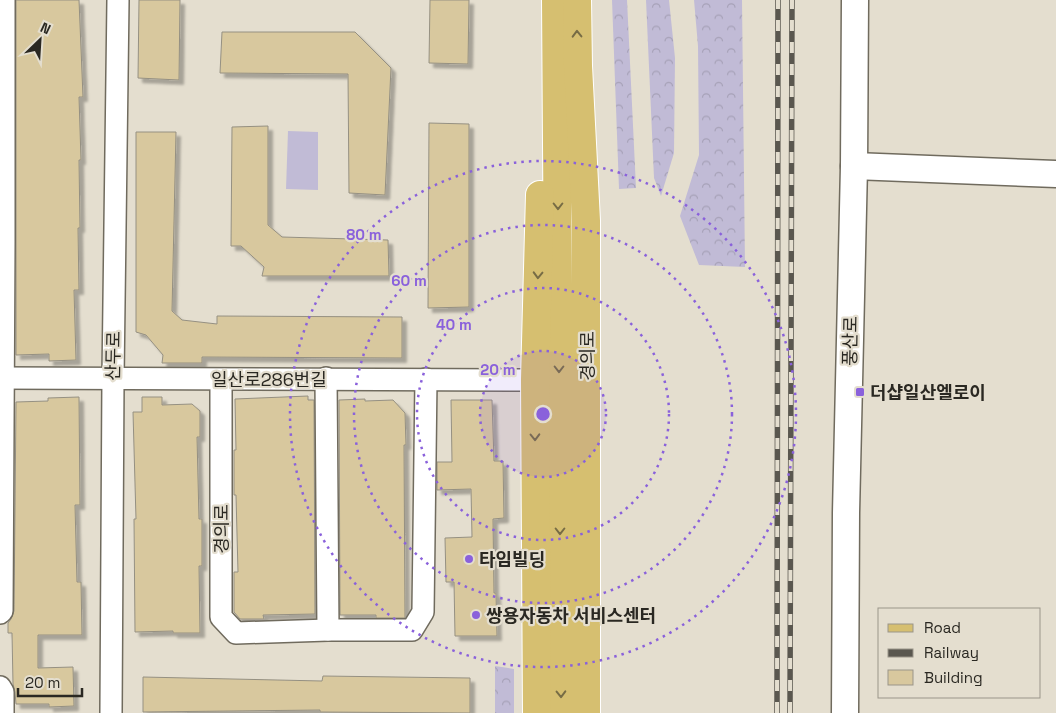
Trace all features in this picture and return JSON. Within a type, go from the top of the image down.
[{"type":"main road","name":"경의로","points":[[556,0],[568,68],[586,221],[586,713]]},
{"type":"main road","name":"경의로","points":[[561,713],[568,68],[577,0]]},
{"type":"main road","points":[[538,713],[535,380],[542,126],[568,68]]},
{"type":"main road","points":[[568,68],[588,96],[603,382],[599,713]]},
{"type":"street","points":[[1,612],[4,0]]},
{"type":"street","name":"산두로","points":[[112,713],[113,378],[118,0]]},
{"type":"street","name":"풍산로","points":[[845,713],[846,513],[854,166],[855,0]]},
{"type":"street","points":[[854,166],[1056,174]]},
{"type":"street","name":"일산로286번길","points":[[1,378],[535,380]]},
{"type":"street","points":[[326,378],[328,630],[412,630],[423,612],[426,379]]},
{"type":"street","name":"경의로","points":[[221,380],[221,618],[236,632],[328,630]]},
{"type":"green space","points":[[612,0],[627,0],[636,188],[619,189]]},
{"type":"green space","points":[[646,0],[669,0],[675,58],[674,153],[661,196],[654,178]]},
{"type":"green space","points":[[694,0],[742,0],[745,267],[699,265],[680,216],[699,155],[698,46]]},
{"type":"green space","points":[[288,131],[318,132],[318,190],[286,189]]},
{"type":"green space","points":[[495,666],[514,669],[514,713],[495,713]]},
{"type":"building","points":[[16,0],[79,0],[83,97],[79,97],[81,160],[79,160],[79,290],[74,290],[76,360],[49,361],[49,354],[16,355]]},
{"type":"building","points":[[139,0],[180,0],[179,80],[138,78]]},
{"type":"building","points":[[430,0],[469,0],[468,64],[429,63]]},
{"type":"building","points":[[222,32],[355,32],[391,68],[385,195],[349,193],[348,74],[220,73]]},
{"type":"building","points":[[429,123],[469,124],[469,307],[428,308]]},
{"type":"building","points":[[268,126],[268,225],[282,237],[388,240],[389,276],[262,276],[264,267],[241,246],[231,246],[232,127]]},
{"type":"building","points":[[136,132],[176,132],[172,311],[182,320],[217,324],[217,316],[402,317],[402,358],[202,357],[202,363],[162,363],[163,355],[146,335],[136,332]]},
{"type":"building","points":[[308,396],[308,400],[314,400],[315,614],[263,615],[264,619],[240,619],[234,612],[234,572],[238,572],[236,495],[234,495],[234,450],[236,450],[235,399]]},
{"type":"building","points":[[79,397],[80,505],[75,505],[77,582],[81,582],[82,635],[38,635],[38,668],[73,667],[74,706],[49,707],[49,704],[16,704],[13,684],[12,633],[8,633],[8,623],[14,611],[16,402],[48,401],[48,398]]},
{"type":"building","points":[[142,397],[162,397],[162,405],[192,404],[200,411],[200,437],[197,437],[199,519],[202,519],[202,566],[199,566],[200,633],[173,633],[173,631],[135,632],[134,519],[136,519],[133,412],[142,412]]},
{"type":"building","points":[[365,399],[365,401],[393,400],[405,413],[405,618],[376,618],[376,615],[340,615],[339,400]]},
{"type":"building","points":[[451,400],[492,400],[494,461],[503,461],[504,518],[493,519],[494,593],[496,593],[497,636],[455,636],[454,582],[446,582],[445,538],[472,537],[471,489],[437,490],[437,462],[452,462]]},
{"type":"building","points":[[323,676],[470,678],[470,713],[320,712],[320,710],[143,712],[143,677],[322,681]]},
{"type":"railway","points":[[777,713],[778,0]]},
{"type":"railway","points":[[790,713],[792,0]]},
{"type":"place","name":"더샵일산엘로이","points":[[860,392]]},
{"type":"place","name":"타임빌딩","points":[[469,559]]},
{"type":"place","name":"쌍용자동차 서비스센터","points":[[476,615]]}]
